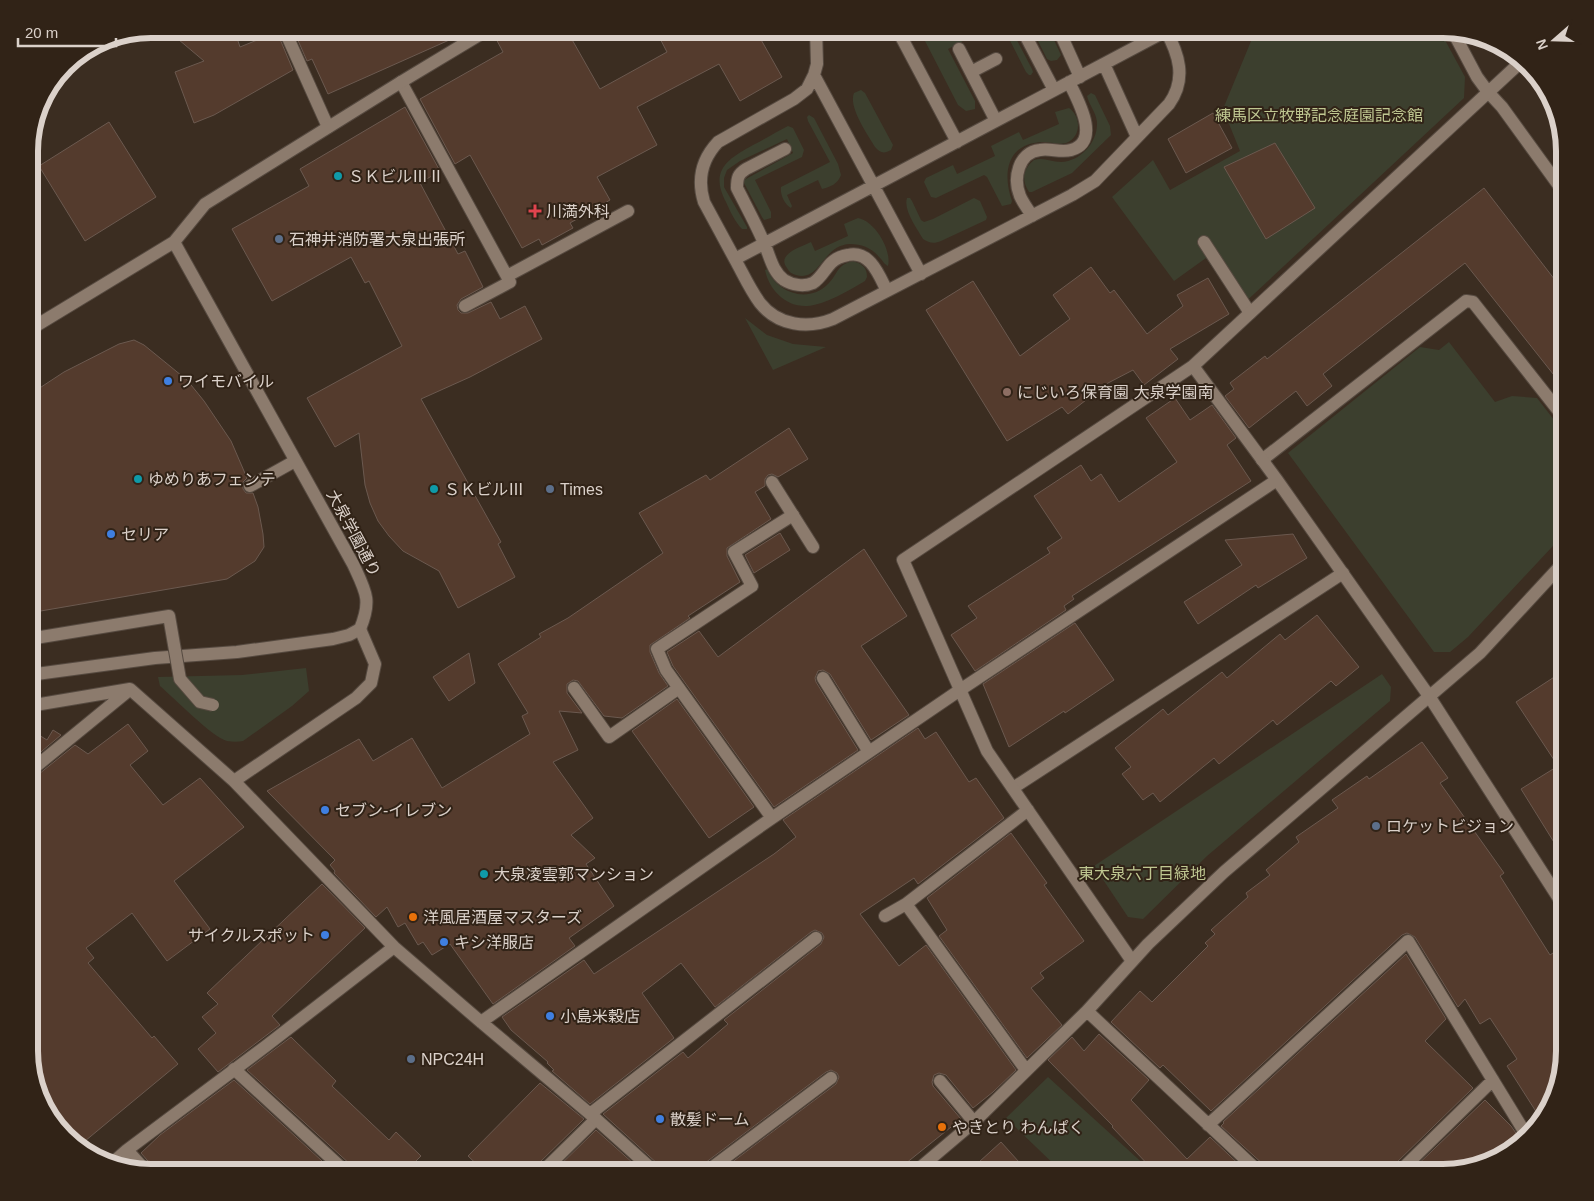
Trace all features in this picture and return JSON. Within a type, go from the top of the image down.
[{"type":"street","points":[[288,38],[328,128]]},
{"type":"street","points":[[38,325],[174,242],[204,204],[474,38]]},
{"type":"street","points":[[817,38],[818,53],[814,75],[807,89],[802,95],[718,142],[712,148],[703,166],[700,185],[704,202],[761,305],[778,318],[794,324],[811,325],[824,323],[1088,186],[1169,104],[1177,91],[1180,64],[1170,38]]},
{"type":"street","points":[[902,38],[957,142]]},
{"type":"street","points":[[1027,38],[1054,90]]},
{"type":"street","points":[[1032,216],[1020,196],[1018,187],[1017,174],[1024,158],[1039,150],[1070,150],[1076,148],[1084,137],[1086,130],[1083,111],[1062,38]]},
{"type":"street","points":[[735,259],[1151,38]]},
{"type":"street","points":[[1456,38],[1476,77],[1502,108],[1556,182]]},
{"type":"street","points":[[959,49],[996,121]]},
{"type":"street","points":[[971,72],[996,59]]},
{"type":"street","points":[[1104,64],[1137,137]]},
{"type":"street","points":[[1132,961],[987,751],[903,560],[1193,366],[1517,65]]},
{"type":"street","points":[[814,75],[920,274]]},
{"type":"street","points":[[401,82],[510,282],[465,306]]},
{"type":"street","points":[[785,149],[746,168],[737,178],[737,188],[775,270],[782,279],[789,283],[805,285],[814,282],[833,261],[853,254],[863,256],[870,262],[886,291]]},
{"type":"street","points":[[507,276],[628,212]]},
{"type":"street","name":"大泉学園通り","points":[[174,242],[354,564],[366,592],[367,613],[360,629]]},
{"type":"street","points":[[1204,242],[1250,313]]},
{"type":"street","points":[[1262,460],[1466,301],[1473,302],[1556,408]]},
{"type":"street","points":[[1193,366],[1277,480],[1429,696],[1556,894]]},
{"type":"street","points":[[250,486],[296,461]]},
{"type":"street","points":[[481,1022],[772,818],[960,690],[1277,480]]},
{"type":"street","points":[[772,482],[813,547]]},
{"type":"street","points":[[772,818],[666,670],[657,649],[752,586],[734,552],[793,515]]},
{"type":"street","points":[[924,1164],[974,1122],[1087,1011],[1132,961],[1224,872],[1480,653],[1556,571]]},
{"type":"street","points":[[1013,788],[1343,573]]},
{"type":"street","points":[[38,638],[169,616],[180,679],[200,702],[213,705]]},
{"type":"street","points":[[38,674],[154,658],[277,647],[348,635],[360,629],[375,664],[370,683],[356,698],[234,781]]},
{"type":"street","points":[[823,678],[869,752]]},
{"type":"street","points":[[574,688],[609,737],[679,688]]},
{"type":"street","points":[[130,689],[234,781],[394,947],[593,1116],[646,1164]]},
{"type":"street","points":[[38,704],[130,689]]},
{"type":"street","points":[[38,765],[130,689]]},
{"type":"street","points":[[884,916],[906,904],[1028,810]]},
{"type":"street","points":[[906,904],[1026,1070]]},
{"type":"street","points":[[549,1164],[593,1116],[816,938]]},
{"type":"street","points":[[1208,1124],[1408,941],[1524,1131]]},
{"type":"street","points":[[118,1159],[394,947]]},
{"type":"street","points":[[1087,1011],[1250,1164]]},
{"type":"street","points":[[234,1068],[337,1164]]},
{"type":"street","points":[[717,1164],[831,1078]]},
{"type":"street","points":[[1407,1164],[1493,1080]]},
{"type":"street","points":[[940,1081],[974,1122]]},
{"type":"street","points":[[128,1150],[139,1162]]},
{"type":"green space","points":[[924,38],[962,38],[963,41],[948,49],[975,101],[975,109],[966,111],[958,105]]},
{"type":"green space","points":[[1009,38],[1016,38],[1033,72],[1029,75]]},
{"type":"green space","points":[[1036,38],[1053,38],[1061,55],[1057,60],[1051,61],[1047,59]]},
{"type":"green space","name":"練馬区立牧野記念庭園記念館","points":[[1252,38],[1444,38],[1465,77],[1464,98],[1240,307],[1206,258],[1174,281],[1112,197],[1153,160],[1170,190],[1240,151],[1223,109]]},
{"type":"green space","points":[[861,90],[865,93],[893,145],[889,151],[882,152],[875,147],[856,113],[853,99],[854,93]]},
{"type":"green space","points":[[1091,93],[1095,95],[1110,126],[1111,135],[1072,173],[1029,192],[1026,188],[1024,175],[1027,167],[1034,160],[1068,161],[1087,149],[1095,137],[1097,122],[1087,96]]},
{"type":"green space","points":[[1069,108],[1078,121],[1077,131],[1071,140],[1063,144],[1043,142],[1031,144],[1022,148],[1010,161],[1008,180],[1011,204],[1002,206],[987,177],[984,175],[936,198],[931,197],[924,182],[926,178],[953,165],[957,174],[995,156],[991,146],[1019,132],[1023,140],[1059,124],[1055,112]]},
{"type":"green space","points":[[809,115],[814,118],[838,164],[841,175],[836,183],[828,187],[822,189],[818,180],[787,195],[792,206],[791,208],[783,199],[781,187],[830,162],[808,121],[807,117]]},
{"type":"green space","points":[[788,126],[793,128],[804,150],[802,157],[755,180],[771,212],[771,218],[764,220],[744,180],[793,153],[787,139],[740,161],[727,170],[724,178],[724,187],[747,227],[747,229],[742,229],[733,216],[721,191],[720,174],[736,155]]},
{"type":"green space","points":[[907,198],[910,198],[921,220],[924,222],[974,198],[980,201],[987,217],[986,220],[941,241],[936,243],[929,242],[923,239],[911,219],[906,203]]},
{"type":"green space","points":[[858,218],[864,220],[881,237],[889,259],[888,266],[870,249],[850,244],[833,250],[817,269],[811,273],[804,276],[796,275],[789,271],[784,263],[787,255],[811,242],[815,251],[848,236],[844,224]]},
{"type":"green space","points":[[853,261],[865,268],[867,277],[865,281],[829,300],[807,306],[792,304],[780,296],[770,284],[765,270],[767,269],[785,290],[803,294],[820,290],[832,280],[843,265]]},
{"type":"green space","points":[[745,318],[767,335],[793,344],[826,347],[773,370]]},
{"type":"green space","points":[[1449,342],[1495,402],[1512,396],[1537,398],[1556,422],[1556,543],[1468,637],[1450,652],[1434,652],[1288,453],[1420,347],[1439,350]]},
{"type":"green space","points":[[306,668],[309,691],[292,706],[243,741],[237,742],[220,738],[203,725],[160,686],[158,677],[242,675]]},
{"type":"green space","name":"東大泉六丁目緑地","points":[[1382,674],[1391,687],[1390,701],[1207,856],[1143,919],[1128,917],[1094,866]]},
{"type":"green space","points":[[1048,1077],[1144,1164],[1054,1164],[1006,1118]]},
{"type":"building","points":[[177,38],[237,38],[240,47],[262,38],[280,38],[293,70],[214,115],[194,123],[175,72],[204,61]]},
{"type":"building","points":[[297,38],[454,38],[328,94],[312,59],[307,61]]},
{"type":"building","points":[[496,38],[571,38],[600,89],[667,52],[660,38],[760,38],[782,77],[740,101],[719,64],[637,107],[657,145],[597,177],[610,200],[570,223],[573,228],[542,245],[539,239],[522,248],[470,155],[455,164],[420,99],[503,52]]},
{"type":"building","points":[[405,107],[440,171],[420,183],[458,254],[465,251],[483,287],[461,299],[457,305],[458,310],[461,313],[468,313],[491,302],[500,319],[525,306],[542,339],[470,377],[421,399],[501,542],[498,544],[515,577],[458,608],[439,571],[403,551],[378,521],[365,485],[359,433],[335,447],[307,398],[402,346],[369,281],[365,283],[351,257],[272,301],[232,229],[309,186],[300,169]]},
{"type":"building","points":[[1213,113],[1232,148],[1186,173],[1168,139]]},
{"type":"building","points":[[109,122],[156,197],[85,241],[39,166]]},
{"type":"building","points":[[1275,143],[1315,208],[1266,239],[1224,167]]},
{"type":"building","points":[[1484,188],[1556,281],[1556,378],[1465,263],[1323,374],[1332,386],[1307,406],[1296,391],[1249,428],[1225,396],[1234,389],[1230,383],[1265,356],[1267,359]]},
{"type":"building","points":[[1091,267],[1110,293],[1114,290],[1147,334],[1183,306],[1177,295],[1208,278],[1229,314],[1170,349],[1178,359],[1144,385],[1133,370],[1108,383],[1068,414],[1062,407],[1007,441],[926,310],[973,281],[1020,356],[1070,319],[1053,295]]},
{"type":"building","name":"ゆめりあフェンテ","points":[[134,340],[144,345],[187,380],[204,401],[231,441],[247,478],[243,482],[243,489],[246,493],[253,493],[258,507],[264,547],[255,561],[227,579],[38,611],[38,389],[64,372],[119,344]]},
{"type":"building","points":[[1175,398],[1190,420],[1212,405],[1236,438],[1227,445],[1251,481],[1072,596],[1074,599],[1064,606],[1066,610],[975,671],[951,635],[977,618],[968,606],[1050,553],[1047,548],[1062,538],[1034,496],[1081,465],[1091,481],[1101,474],[1119,502],[1177,462],[1146,418]]},
{"type":"building","points":[[789,428],[808,459],[778,477],[772,474],[768,475],[765,479],[765,486],[755,492],[771,519],[727,548],[727,556],[740,582],[688,616],[690,618],[650,645],[650,652],[659,673],[668,686],[622,718],[604,716],[578,681],[573,680],[567,684],[567,693],[582,713],[559,711],[578,750],[553,762],[593,818],[571,835],[595,858],[586,864],[614,906],[569,938],[575,946],[493,1004],[450,944],[432,955],[423,942],[418,945],[405,923],[398,927],[387,907],[376,917],[334,873],[335,871],[330,865],[335,860],[267,791],[359,739],[373,761],[412,738],[442,788],[530,734],[522,716],[528,713],[498,664],[541,637],[539,634],[568,618],[663,553],[639,513],[706,475],[710,480]]},
{"type":"building","points":[[780,533],[790,550],[754,573],[745,555]]},
{"type":"building","points":[[1293,534],[1307,558],[1258,588],[1256,585],[1198,624],[1184,602],[1242,565],[1225,540]]},
{"type":"building","points":[[864,549],[907,616],[861,646],[909,715],[871,740],[830,674],[823,670],[818,671],[815,678],[816,682],[858,750],[774,807],[673,666],[667,652],[699,631],[718,657]]},
{"type":"building","points":[[1317,615],[1359,667],[1336,686],[1331,681],[1277,725],[1273,720],[1219,764],[1214,758],[1160,802],[1153,793],[1143,800],[1122,774],[1131,767],[1115,748],[1163,709],[1168,715],[1222,672],[1227,678],[1280,634],[1285,640]]},
{"type":"building","points":[[1075,623],[1114,680],[1009,747],[983,684]]},
{"type":"building","points":[[469,653],[475,683],[449,701],[433,677]]},
{"type":"building","points":[[1556,676],[1556,763],[1516,702]]},
{"type":"building","points":[[677,699],[754,807],[709,838],[632,731]]},
{"type":"building","points":[[128,724],[148,751],[130,765],[163,805],[200,778],[244,827],[174,881],[210,929],[167,961],[132,913],[86,948],[94,958],[88,963],[152,1038],[154,1036],[178,1064],[84,1142],[70,1131],[53,1107],[41,1080],[38,1058],[38,775],[75,745],[88,754]]},
{"type":"building","points":[[918,728],[925,739],[936,732],[969,782],[976,778],[1004,818],[918,884],[914,878],[860,914],[899,966],[926,945],[1016,1070],[973,1108],[946,1075],[939,1073],[934,1075],[933,1086],[961,1119],[905,1164],[730,1164],[836,1084],[839,1077],[837,1073],[831,1070],[704,1164],[658,1164],[603,1114],[683,1052],[688,1058],[728,1024],[724,1020],[821,944],[824,937],[822,933],[815,930],[811,932],[715,1007],[681,963],[642,993],[674,1038],[590,1104],[552,1071],[554,1070],[548,1062],[511,1030],[502,1017],[584,960],[594,974],[774,854],[796,837],[783,820]]},
{"type":"building","points":[[53,730],[61,735],[38,754],[38,734],[47,740]]},
{"type":"building","points":[[1422,742],[1448,778],[1440,783],[1504,873],[1500,876],[1550,955],[1553,953],[1556,958],[1556,1066],[1551,1087],[1537,1114],[1507,1066],[1517,1059],[1490,1018],[1480,1024],[1465,999],[1458,1007],[1415,937],[1407,933],[1402,935],[1211,1111],[1163,1065],[1160,1068],[1111,1022],[1140,991],[1152,1002],[1208,946],[1205,943],[1215,934],[1211,930],[1248,897],[1246,893],[1270,875],[1266,870],[1299,842],[1296,837],[1338,808],[1332,800],[1367,776],[1369,779]]},
{"type":"building","points":[[1556,767],[1556,845],[1521,789]]},
{"type":"building","points":[[1011,833],[1047,883],[1044,885],[1084,941],[1040,973],[1044,978],[1031,988],[1062,1025],[1027,1058],[939,936],[947,930],[927,898]]},
{"type":"building","points":[[322,884],[365,928],[272,1016],[280,1025],[218,1072],[198,1049],[216,1033],[202,1017],[218,1004],[207,993]]},
{"type":"building","points":[[1406,954],[1446,1019],[1425,1041],[1473,1088],[1395,1164],[1263,1164],[1221,1126],[1223,1122]]},
{"type":"building","points":[[1099,1034],[1149,1080],[1131,1100],[1187,1159],[1210,1137],[1239,1164],[1147,1164],[1048,1060],[1072,1037],[1084,1051]]},
{"type":"building","points":[[291,1037],[336,1081],[332,1086],[389,1140],[396,1132],[421,1156],[413,1164],[350,1164],[247,1070]]},
{"type":"building","points":[[234,1080],[325,1164],[150,1164],[141,1153],[160,1135]]},
{"type":"building","points":[[540,1083],[584,1119],[538,1164],[476,1164],[468,1156]]},
{"type":"building","points":[[1485,1100],[1511,1126],[1518,1136],[1494,1152],[1473,1160],[1459,1163],[1418,1164]]},
{"type":"building","points":[[596,1130],[634,1164],[561,1164]]},
{"type":"building","points":[[1001,1142],[1021,1164],[977,1164]]},
{"type":"place","name":"ＳＫビルⅢⅡ","points":[[338,176]]},
{"type":"place","name":"川満外科","points":[[535,211]]},
{"type":"place","name":"石神井消防署大泉出張所","points":[[279,239]]},
{"type":"place","name":"ワイモバイル","points":[[168,381]]},
{"type":"place","name":"にじいろ保育園 大泉学園南","points":[[1007,392]]},
{"type":"place","name":"ゆめりあフェンテ","points":[[138,479]]},
{"type":"place","name":"ＳＫビルⅢ","points":[[434,489]]},
{"type":"place","name":"Times","points":[[550,489]]},
{"type":"place","name":"セリア","points":[[111,534]]},
{"type":"place","name":"セブン-イレブン","points":[[325,810]]},
{"type":"place","name":"ロケットビジョン","points":[[1376,826]]},
{"type":"place","name":"大泉凌雲郭マンション","points":[[484,874]]},
{"type":"place","name":"洋風居酒屋マスターズ","points":[[413,917]]},
{"type":"place","name":"サイクルスポット","points":[[325,935]]},
{"type":"place","name":"キシ洋服店","points":[[444,942]]},
{"type":"place","name":"小島米穀店","points":[[550,1016]]},
{"type":"place","name":"NPC24H","points":[[411,1059]]},
{"type":"place","name":"散髪ドーム","points":[[660,1119]]},
{"type":"place","name":"やきとり わんぱく","points":[[942,1127]]}]
